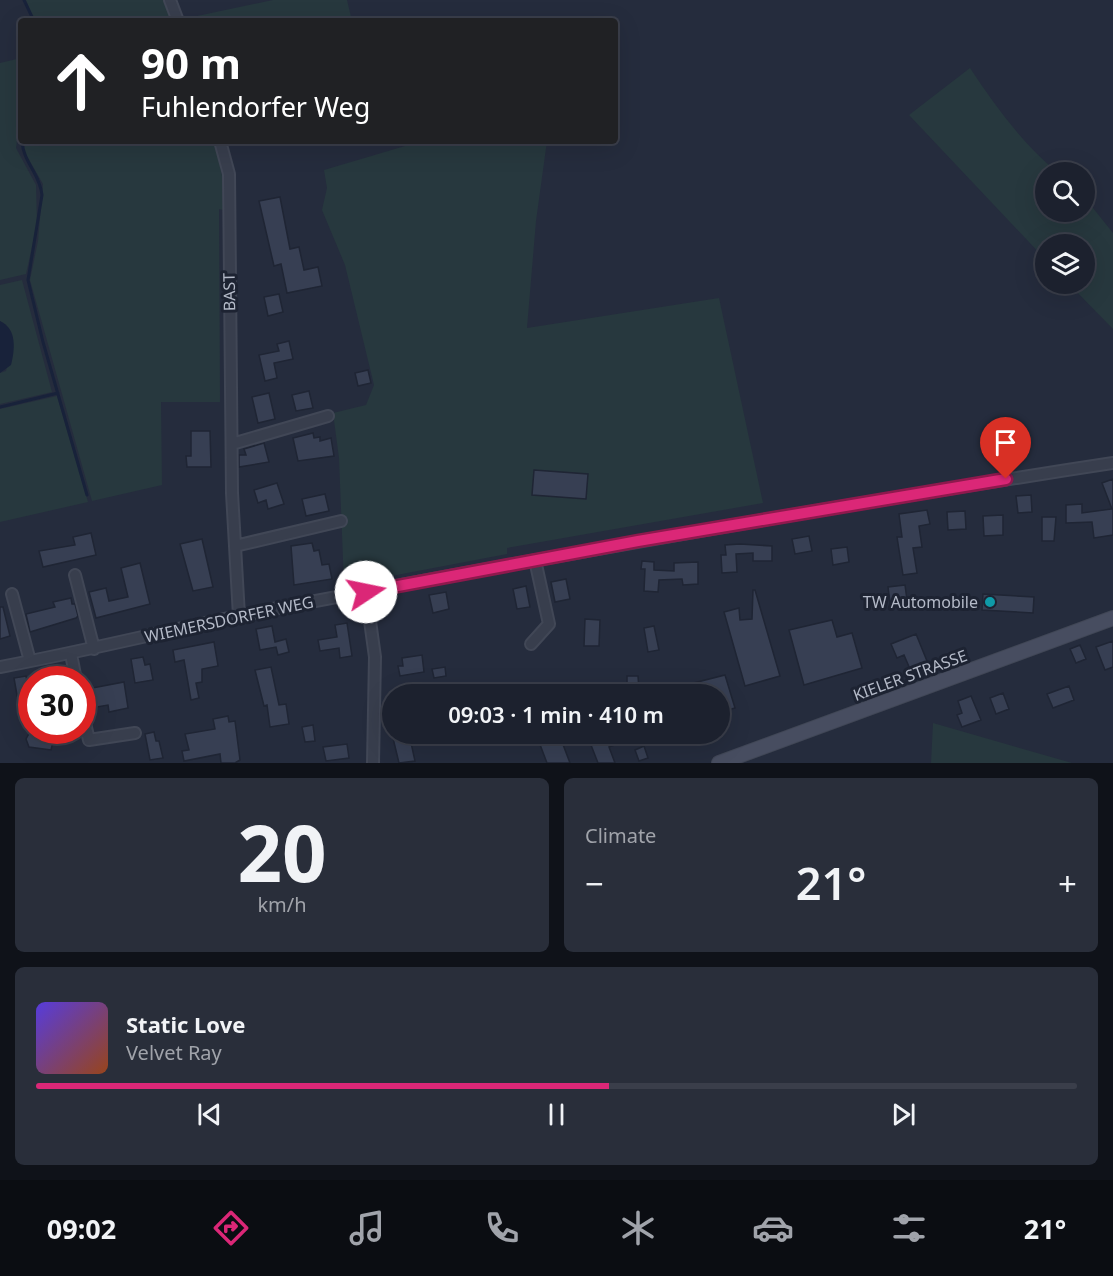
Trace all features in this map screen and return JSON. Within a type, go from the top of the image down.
[{"type":"main road","name":"KIELER STRASSE","points":[[719,763],[1113,618]]},
{"type":"street","points":[[170,0],[177,18]]},
{"type":"street","name":"BAST","points":[[221,144],[229,174],[232,444],[239,616]]},
{"type":"street","points":[[232,444],[328,417]]},
{"type":"street","name":"WIEMERSDORFER WEG","points":[[0,667],[71,654],[239,616],[505,565],[942,489],[1113,463]]},
{"type":"street","points":[[235,546],[341,521]]},
{"type":"street","points":[[531,644],[549,624],[536,560]]},
{"type":"street","points":[[75,575],[94,649]]},
{"type":"street","points":[[366,592],[375,657],[373,763]]},
{"type":"street","points":[[12,594],[30,661]]},
{"type":"street","points":[[71,654],[73,666]]},
{"type":"street","points":[[96,739],[135,733]]},
{"type":"shaded area","points":[[26,0],[167,0],[174,18],[33,18]]},
{"type":"shaded area","points":[[273,0],[347,0],[351,18],[188,18]]},
{"type":"shaded area","points":[[18,59],[16,148],[36,185],[37,224],[26,274],[0,280],[0,63]]},
{"type":"shaded area","points":[[970,68],[1010,123],[1045,162],[1035,162],[1035,222],[1095,222],[1095,210],[1113,233],[1113,329],[1079,294],[1095,294],[1095,234],[1035,234],[1035,248],[909,115]]},
{"type":"shaded area","points":[[25,144],[216,144],[222,176],[223,210],[219,209],[220,402],[161,402],[162,485],[92,501],[30,280],[38,241],[43,184],[24,151]]},
{"type":"shaded area","points":[[412,144],[547,144],[536,221],[527,328],[719,298],[763,503],[507,548],[507,554],[344,585],[339,458],[333,413],[366,405],[374,385],[345,265],[322,210],[327,188],[324,170]]},
{"type":"shaded area","points":[[22,280],[52,392],[0,404],[0,373],[6,371],[13,343],[10,331],[0,321],[0,285]]},
{"type":"shaded area","points":[[57,396],[88,502],[0,522],[0,409]]},
{"type":"shaded area","points":[[933,723],[1072,763],[931,763]]},
{"type":"water","points":[[0,321],[12,334],[14,346],[11,365],[0,373]]},
{"type":"building","points":[[280,197],[290,249],[299,247],[304,270],[318,267],[322,286],[287,293],[281,264],[274,266],[259,201]]},
{"type":"building","points":[[279,294],[283,312],[268,316],[264,297]]},
{"type":"building","points":[[289,341],[293,359],[274,363],[277,378],[265,381],[259,355],[279,351],[277,344]]},
{"type":"building","points":[[368,370],[371,383],[358,386],[355,373]]},
{"type":"building","points":[[309,391],[313,408],[296,411],[292,395]]},
{"type":"building","points":[[269,393],[275,419],[258,423],[252,397]]},
{"type":"building","points":[[191,431],[210,431],[211,467],[187,467],[186,456],[191,456]]},
{"type":"building","points":[[313,433],[314,438],[320,437],[320,441],[331,438],[334,456],[298,461],[293,438]]},
{"type":"building","points":[[264,443],[269,462],[239,467],[239,455],[246,455],[244,449]]},
{"type":"building","points":[[534,470],[588,474],[586,499],[532,495]]},
{"type":"building","points":[[1113,479],[1113,535],[1094,538],[1092,522],[1066,523],[1066,505],[1082,504],[1082,513],[1112,509],[1102,483]]},
{"type":"building","points":[[277,483],[284,504],[268,509],[266,500],[258,503],[254,490]]},
{"type":"building","points":[[325,494],[329,511],[306,516],[302,499]]},
{"type":"building","points":[[1031,495],[1032,512],[1018,513],[1016,496]]},
{"type":"building","points":[[927,510],[930,524],[919,526],[922,547],[913,548],[917,573],[903,575],[897,537],[902,537],[899,514]]},
{"type":"building","points":[[965,511],[966,529],[948,530],[947,512]]},
{"type":"building","points":[[1003,515],[1003,535],[984,536],[983,516]]},
{"type":"building","points":[[1042,517],[1056,517],[1054,541],[1042,541]]},
{"type":"building","points":[[91,533],[96,555],[43,567],[39,551],[75,545],[73,537]]},
{"type":"building","points":[[809,536],[812,551],[795,554],[792,539]]},
{"type":"building","points":[[202,539],[213,587],[193,591],[180,544]]},
{"type":"building","points":[[312,543],[314,551],[319,550],[322,565],[329,564],[332,579],[294,585],[291,546]]},
{"type":"building","points":[[725,545],[772,546],[772,561],[753,561],[753,553],[736,554],[737,572],[722,573],[721,555],[726,555]]},
{"type":"building","points":[[847,547],[849,562],[833,565],[831,549]]},
{"type":"building","points":[[642,561],[654,562],[654,570],[674,571],[674,563],[698,562],[698,584],[683,585],[682,579],[659,580],[658,592],[644,591],[645,569],[641,569]]},
{"type":"building","points":[[140,563],[150,604],[96,618],[89,592],[106,588],[109,601],[128,597],[121,568]]},
{"type":"building","points":[[566,579],[570,599],[555,602],[551,582]]},
{"type":"building","points":[[905,585],[907,600],[890,602],[888,587]]},
{"type":"building","points":[[526,586],[530,607],[517,609],[513,589]]},
{"type":"building","points":[[753,590],[755,590],[780,676],[745,686],[724,612],[739,608],[740,620],[752,619]]},
{"type":"building","points":[[446,592],[449,609],[433,613],[429,595]]},
{"type":"building","points":[[983,594],[1034,597],[1033,613],[982,610]]},
{"type":"building","points":[[71,598],[78,616],[76,618],[30,632],[26,614],[55,607],[53,602]]},
{"type":"building","points":[[0,607],[3,607],[10,636],[0,639]]},
{"type":"building","points":[[585,619],[600,620],[599,646],[584,646]]},
{"type":"building","points":[[832,620],[837,637],[852,633],[862,668],[804,685],[789,630]]},
{"type":"building","points":[[347,623],[352,656],[340,658],[339,648],[320,651],[318,640],[337,637],[335,625]]},
{"type":"building","points":[[272,626],[275,642],[286,639],[289,652],[278,655],[276,647],[260,650],[256,629]]},
{"type":"building","points":[[654,626],[659,650],[648,652],[644,628]]},
{"type":"building","points":[[916,634],[927,661],[910,669],[904,655],[897,658],[891,644]]},
{"type":"building","points":[[1113,641],[1113,667],[1105,670],[1096,647]]},
{"type":"building","points":[[214,642],[218,666],[202,669],[202,682],[196,683],[199,698],[191,700],[184,660],[175,662],[173,650]]},
{"type":"building","points":[[1080,645],[1086,659],[1076,663],[1070,649]]},
{"type":"building","points":[[422,655],[424,672],[400,676],[398,666],[403,666],[402,658]]},
{"type":"building","points":[[143,657],[145,665],[150,664],[153,680],[135,683],[131,659]]},
{"type":"building","points":[[271,667],[279,705],[286,704],[289,724],[270,727],[267,705],[264,706],[255,670]]},
{"type":"building","points":[[445,667],[446,676],[434,678],[432,669]]},
{"type":"building","points":[[725,675],[728,684],[690,684]]},
{"type":"building","points":[[627,676],[638,676],[639,684],[627,684]]},
{"type":"building","points":[[18,677],[18,701],[14,678]]},
{"type":"building","points":[[124,682],[128,708],[109,712],[108,705],[96,707],[96,687]]},
{"type":"building","points":[[1069,686],[1074,700],[1053,708],[1047,694]]},
{"type":"building","points":[[730,692],[735,708],[730,709]]},
{"type":"building","points":[[1003,693],[1009,709],[996,714],[990,698]]},
{"type":"building","points":[[971,696],[981,720],[962,727],[957,715],[962,713],[958,701]]},
{"type":"building","points":[[228,716],[229,722],[235,721],[240,760],[235,763],[221,763],[220,754],[184,761],[182,751],[189,750],[185,734],[215,729],[213,719]]},
{"type":"building","points":[[313,725],[315,741],[305,742],[302,727]]},
{"type":"building","points":[[154,732],[163,758],[150,760],[145,734]]},
{"type":"building","points":[[28,744],[52,744],[51,750],[29,747]]},
{"type":"building","points":[[347,744],[349,758],[326,761],[323,747]]},
{"type":"building","points":[[394,744],[411,744],[415,761],[399,763]]},
{"type":"building","points":[[540,744],[563,744],[570,763],[547,763]]},
{"type":"building","points":[[617,744],[609,747],[615,763],[598,763],[591,745]]},
{"type":"building","points":[[644,746],[648,758],[639,761],[635,750]]},
{"type":"waterway","points":[[24,0],[33,18]]},
{"type":"waterway","points":[[22,144],[42,195],[28,280],[43,342],[87,495]]},
{"type":"waterway","points":[[0,407],[58,393]]},
{"type":"place","name":"TW Automobile","points":[[990,602]]},
{"type":"route","points":[[366,592],[638,541],[1006,479]]}]
